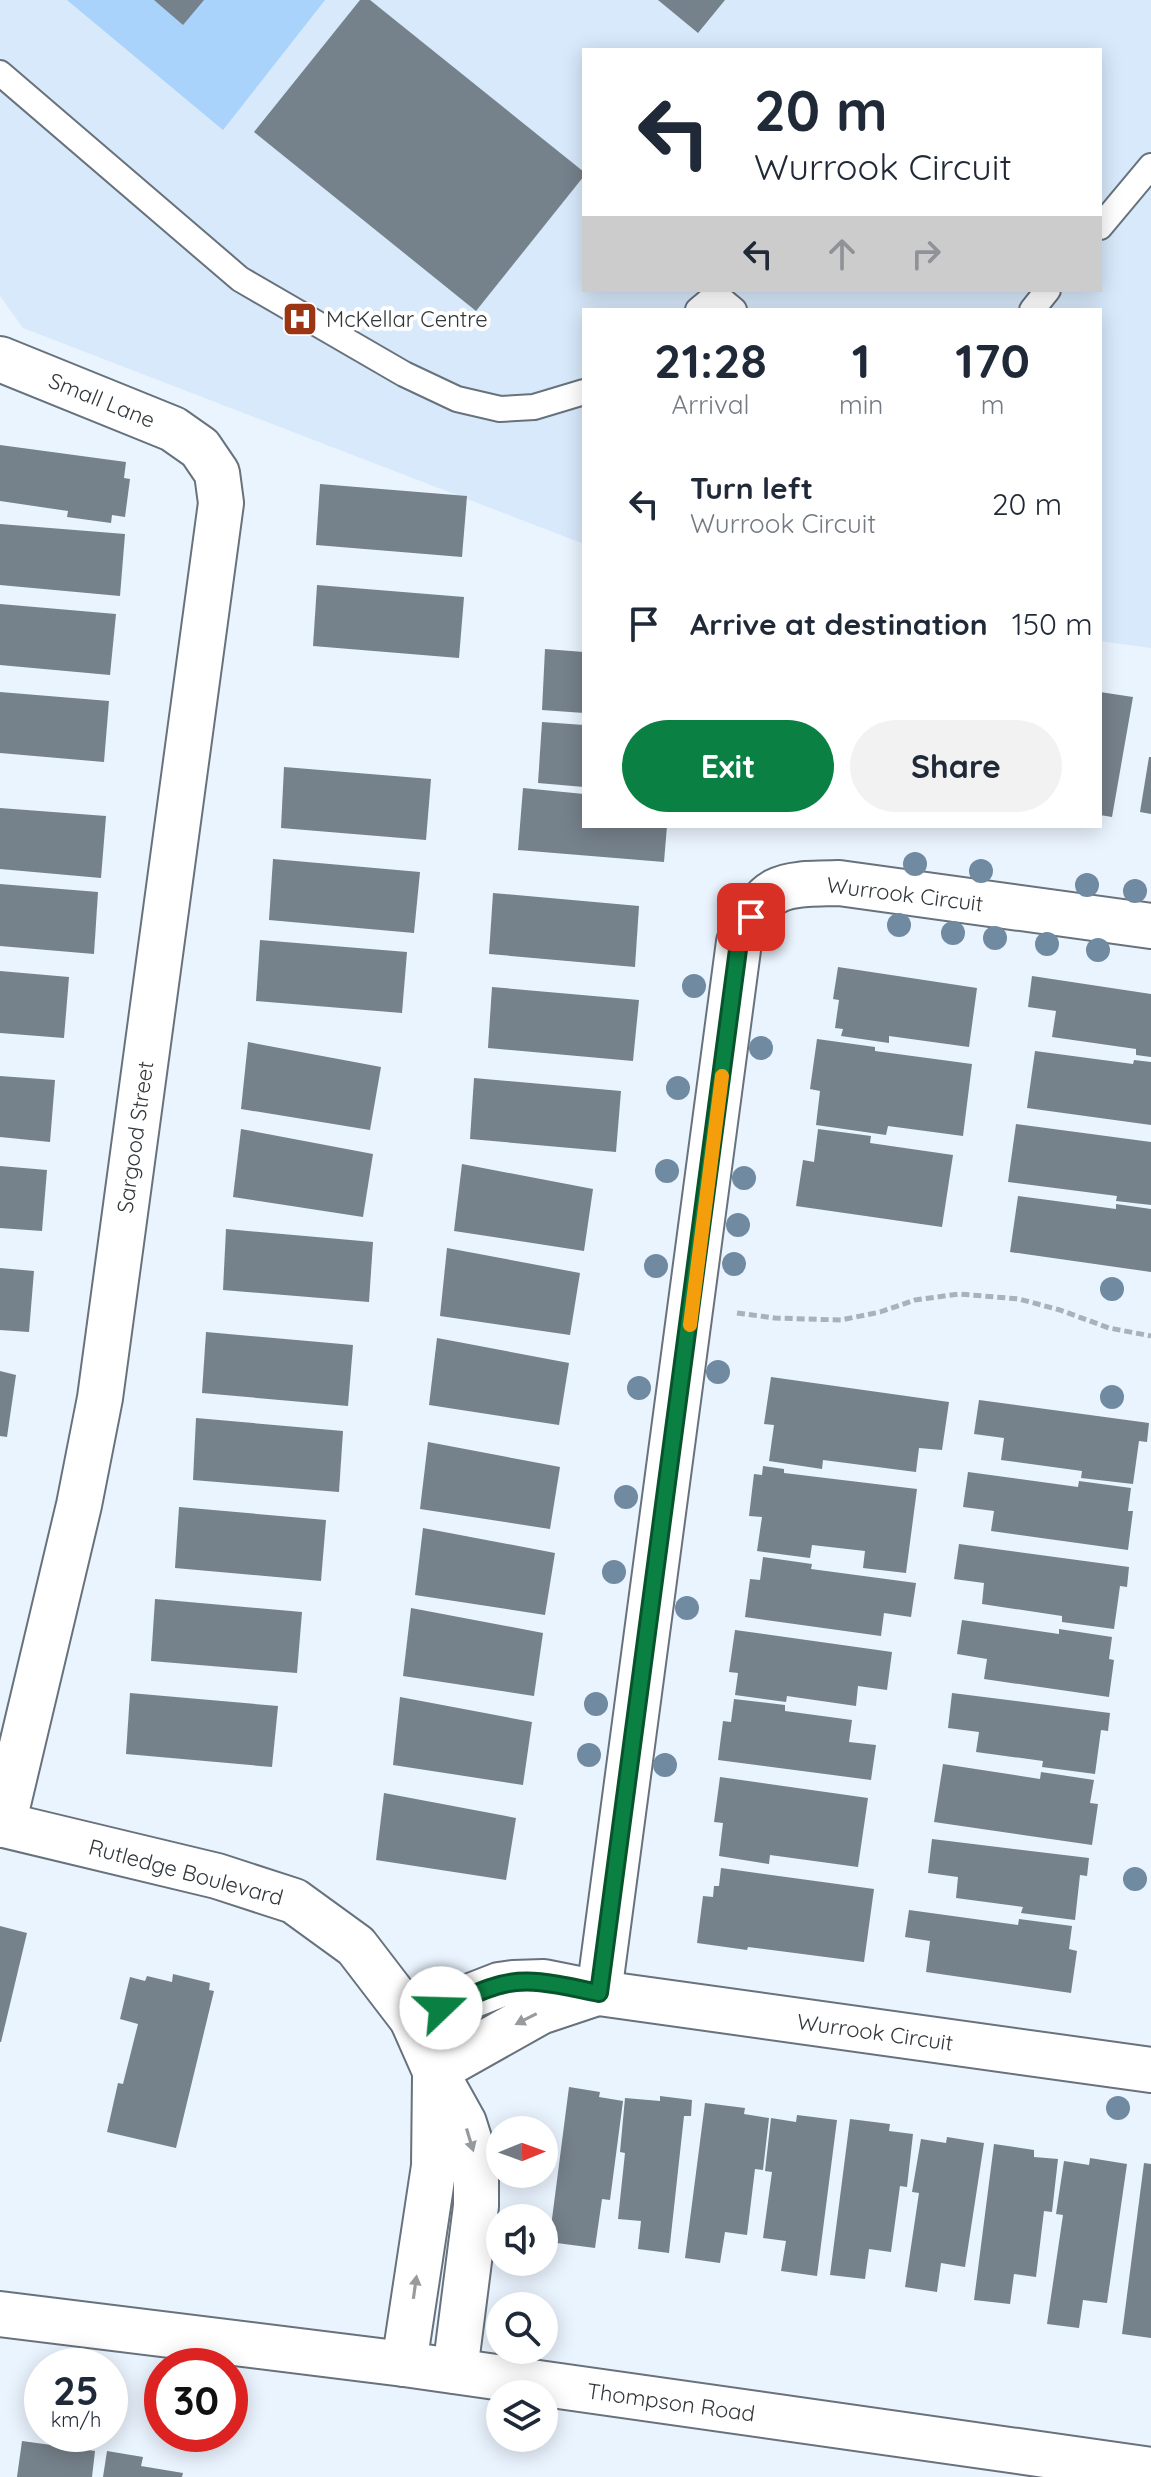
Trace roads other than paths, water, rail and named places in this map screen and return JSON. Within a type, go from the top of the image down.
[{"type":"street","name":"Small Lane","points":[[0,359],[173,429],[200,448]]},
{"type":"street","name":"Sargood Street","points":[[2,1824],[79,1505],[100,1398],[221,503],[217,473],[200,448]]},
{"type":"street","name":"Wurrook Circuit","points":[[599,1993],[739,942],[751,917],[767,896],[793,884],[839,883],[1151,926]]},
{"type":"street","name":"Rutledge Boulevard","points":[[2,1824],[217,1876],[294,1901],[356,1946],[412,2019],[435,2071],[464,2123],[476,2161],[478,2188],[455,2371]]},
{"type":"street","name":"Wurrook Circuit","points":[[412,2019],[499,1985],[544,1982],[599,1993],[1151,2070]]},
{"type":"street","name":"Wurrook Circuit","points":[[435,2071],[540,2012],[599,1993]]},
{"type":"street","name":"Rutledge Boulevard","points":[[404,2364],[434,2166],[437,2121],[435,2071]]},
{"type":"street","name":"Thompson Road","points":[[0,2314],[404,2364],[1151,2470]]},
{"type":"lane","points":[[0,73],[240,279],[404,374],[457,399],[500,409],[534,407],[582,393]]},
{"type":"lane","points":[[1102,225],[1151,166]]},
{"type":"lane","points":[[1034,308],[1046,292]]},
{"type":"lane","points":[[700,308],[716,295],[732,308]]},
{"type":"place","name":"McKellar Centre","points":[[300,319]]}]
